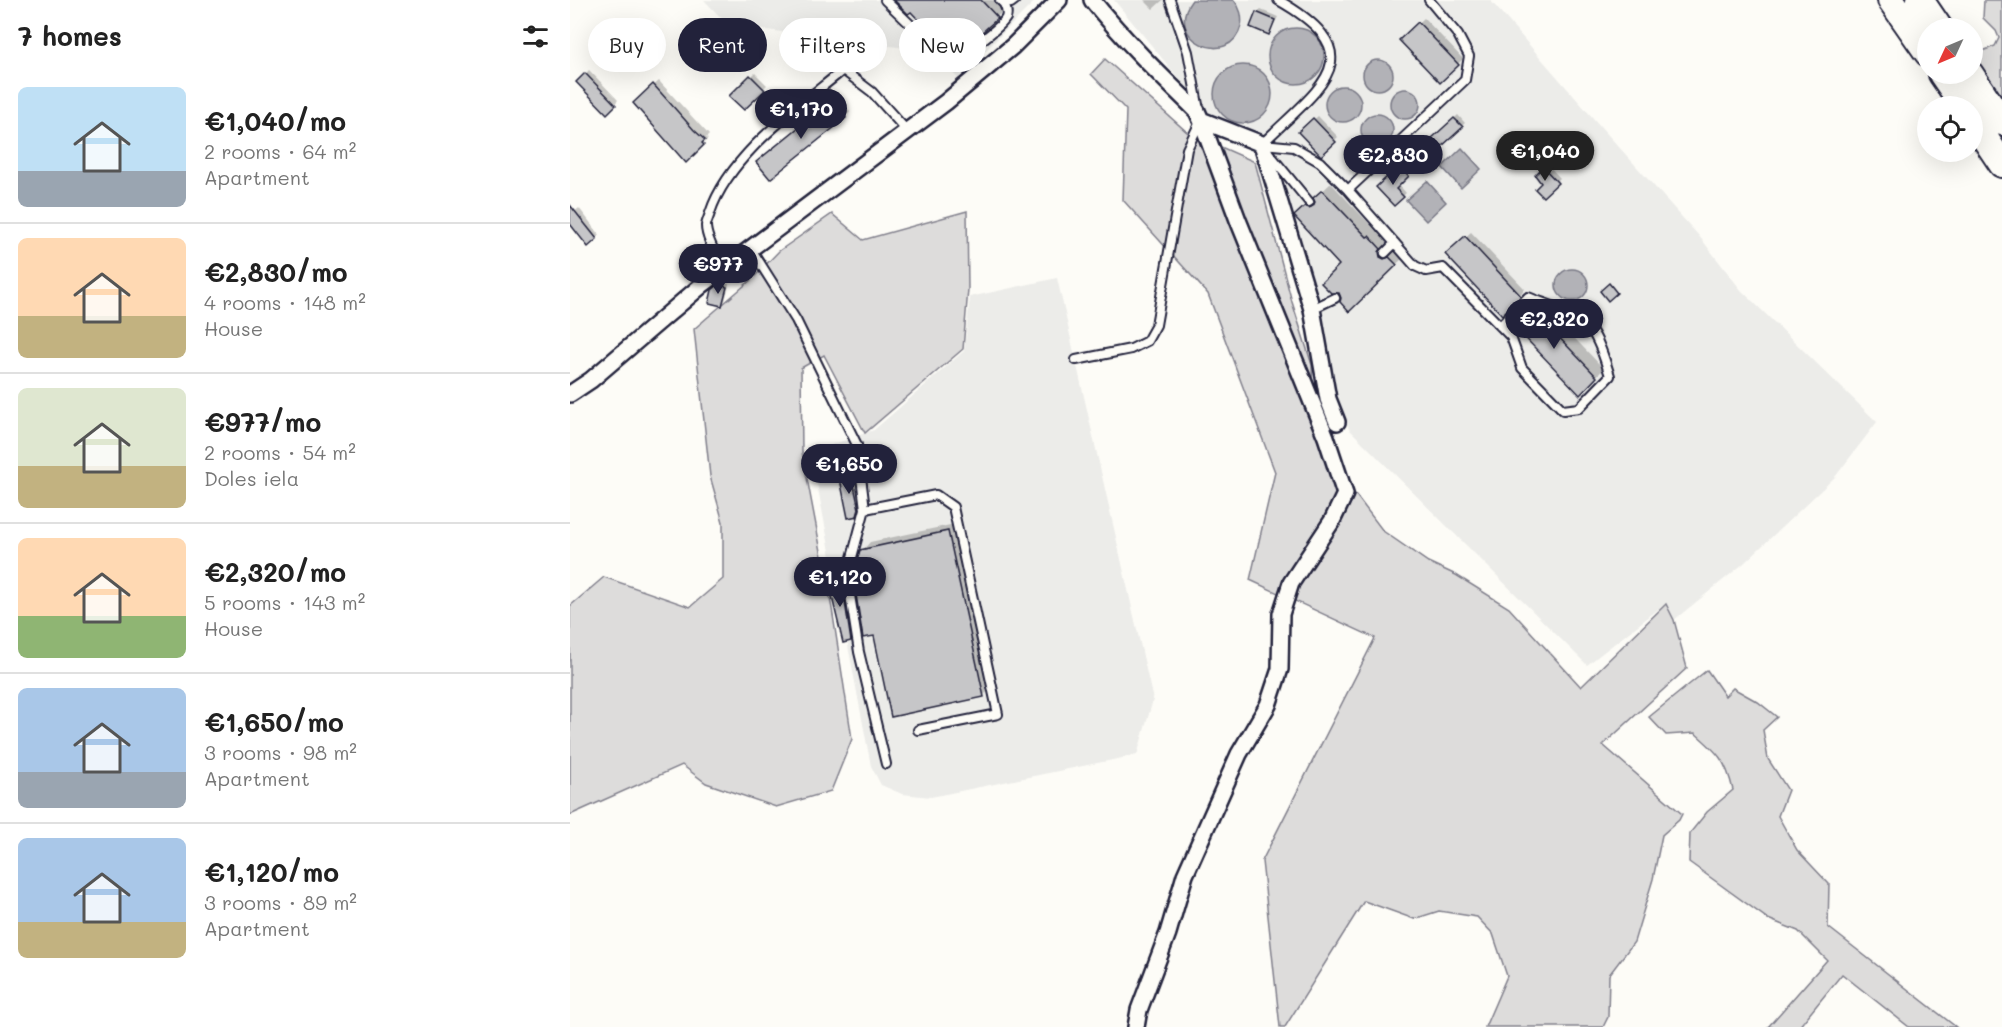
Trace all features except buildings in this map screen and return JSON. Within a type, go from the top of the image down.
[{"type":"highway","points":[[1891,0],[1917,37]]},
{"type":"highway","points":[[1920,0],[1933,18]]},
{"type":"highway","points":[[1977,84],[2002,122]]},
{"type":"highway","points":[[1983,136],[2002,164]]},
{"type":"street","points":[[570,394],[591,380],[678,304],[989,67],[1059,0]]},
{"type":"street","points":[[1092,0],[1112,25],[1197,111],[1238,220],[1326,437],[1345,494],[1332,521],[1291,583],[1281,614],[1280,669],[1268,705],[1239,754],[1185,875],[1168,933],[1139,1010],[1136,1027]]},
{"type":"street","points":[[1201,120],[1262,144],[1312,309],[1328,399],[1337,422]]},
{"type":"lane","points":[[885,0],[914,28],[951,57],[958,57],[969,50],[1006,18],[1007,11],[1002,2]]},
{"type":"lane","points":[[1002,2],[1011,3],[1015,0]]},
{"type":"lane","points":[[1076,360],[1131,349],[1147,341],[1156,325],[1186,149],[1201,120],[1188,52],[1170,0]]},
{"type":"lane","points":[[1262,144],[1324,81],[1332,66],[1331,48],[1321,31],[1302,14],[1278,0]]},
{"type":"lane","points":[[1348,190],[1465,80],[1469,56],[1458,35],[1429,0]]},
{"type":"lane","points":[[723,269],[706,226],[715,199],[732,174],[769,132],[843,70],[872,92],[907,131]]},
{"type":"lane","points":[[1262,144],[1294,147],[1320,162],[1415,266],[1426,271],[1443,267],[1500,326],[1511,337],[1522,368],[1563,410],[1579,408],[1610,376],[1605,358],[1589,328],[1576,317],[1528,297],[1500,326]]},
{"type":"lane","points":[[1262,144],[1309,202]]},
{"type":"lane","points":[[1385,253],[1395,243]]},
{"type":"lane","points":[[751,249],[796,320],[857,445],[866,509],[847,576],[860,652],[885,764]]},
{"type":"lane","points":[[1312,309],[1335,298]]},
{"type":"lane","points":[[866,509],[936,495],[953,507],[998,714],[918,730]]},
{"type":"shaded area","points":[[704,0],[1036,0],[986,50],[986,18],[899,18],[899,47],[887,46],[887,18],[779,18],[779,32],[767,30],[767,18],[721,18]]},
{"type":"shaded area","points":[[1114,0],[1490,0],[1699,236],[1741,290],[1877,422],[1835,477],[1743,564],[1674,620],[1665,604],[1587,665],[1349,429],[1259,156],[1213,120]]},
{"type":"shaded area","points":[[1192,0],[1234,0],[1242,19],[1235,39],[1224,46],[1213,47],[1201,44],[1191,37],[1185,27],[1185,14]]},
{"type":"shaded area","points":[[1984,0],[2002,0],[2002,93],[1999,97],[1983,76],[1983,51],[1995,46],[1999,38],[1996,31],[1983,18]]},
{"type":"shaded area","points":[[1290,28],[1302,28],[1312,32],[1320,40],[1324,56],[1320,72],[1312,80],[1302,84],[1290,84],[1280,80],[1272,72],[1268,62],[1268,50],[1272,40],[1280,32]]},
{"type":"shaded area","points":[[1105,59],[1187,132],[1255,162],[1292,302],[1312,365],[1314,430],[1343,478],[1383,531],[1428,562],[1456,575],[1509,608],[1581,687],[1666,604],[1674,620],[1687,668],[1603,745],[1682,814],[1679,820],[1662,835],[1653,879],[1634,942],[1609,975],[1608,1017],[1603,1027],[1485,1027],[1507,976],[1493,934],[1477,917],[1439,911],[1414,919],[1364,901],[1285,1027],[1280,1027],[1262,861],[1375,638],[1250,580],[1275,472],[1208,294],[1123,200],[1126,110],[1091,74]]},
{"type":"shaded area","points":[[1378,60],[1389,64],[1393,75],[1389,86],[1378,90],[1367,86],[1363,75],[1367,64]]},
{"type":"shaded area","points":[[1243,65],[1254,67],[1267,78],[1272,94],[1270,105],[1259,118],[1243,123],[1232,121],[1219,110],[1214,94],[1216,83],[1227,70]]},
{"type":"shaded area","points":[[952,72],[964,72],[958,78]]},
{"type":"shaded area","points":[[1343,86],[1356,91],[1361,104],[1356,117],[1343,122],[1330,117],[1325,104],[1330,91]]},
{"type":"shaded area","points":[[1405,89],[1416,93],[1420,104],[1416,115],[1405,119],[1394,115],[1390,104],[1394,93]]},
{"type":"shaded area","points":[[1377,114],[1388,119],[1393,130],[1388,141],[1377,146],[1366,141],[1361,130],[1366,119]]},
{"type":"shaded area","points":[[1462,148],[1481,169],[1461,188],[1442,167]]},
{"type":"shaded area","points":[[1427,181],[1446,202],[1426,221],[1406,200]]},
{"type":"shaded area","points":[[967,211],[968,289],[963,349],[865,433],[824,355],[801,368],[802,452],[832,609],[852,739],[831,791],[776,807],[706,783],[682,765],[570,815],[570,606],[604,577],[690,607],[723,579],[723,522],[710,476],[694,329],[752,279],[779,251],[832,214],[863,240]]},
{"type":"shaded area","points":[[1572,269],[1584,273],[1588,285],[1584,297],[1572,301],[1560,297],[1556,285],[1560,273]]},
{"type":"shaded area","points":[[1057,278],[1153,700],[1137,755],[931,797],[902,794],[881,785],[871,766],[811,452],[874,430],[964,351],[970,297]]},
{"type":"shaded area","points":[[1707,670],[1725,696],[1733,688],[1758,702],[1777,717],[1763,730],[1768,759],[1788,790],[1778,816],[1797,850],[1829,884],[1828,927],[1956,1027],[1909,1027],[1842,974],[1799,1027],[1768,1027],[1827,960],[1798,931],[1768,919],[1689,862],[1690,833],[1707,812],[1733,790],[1724,764],[1710,746],[1695,733],[1666,735],[1649,717]]}]
